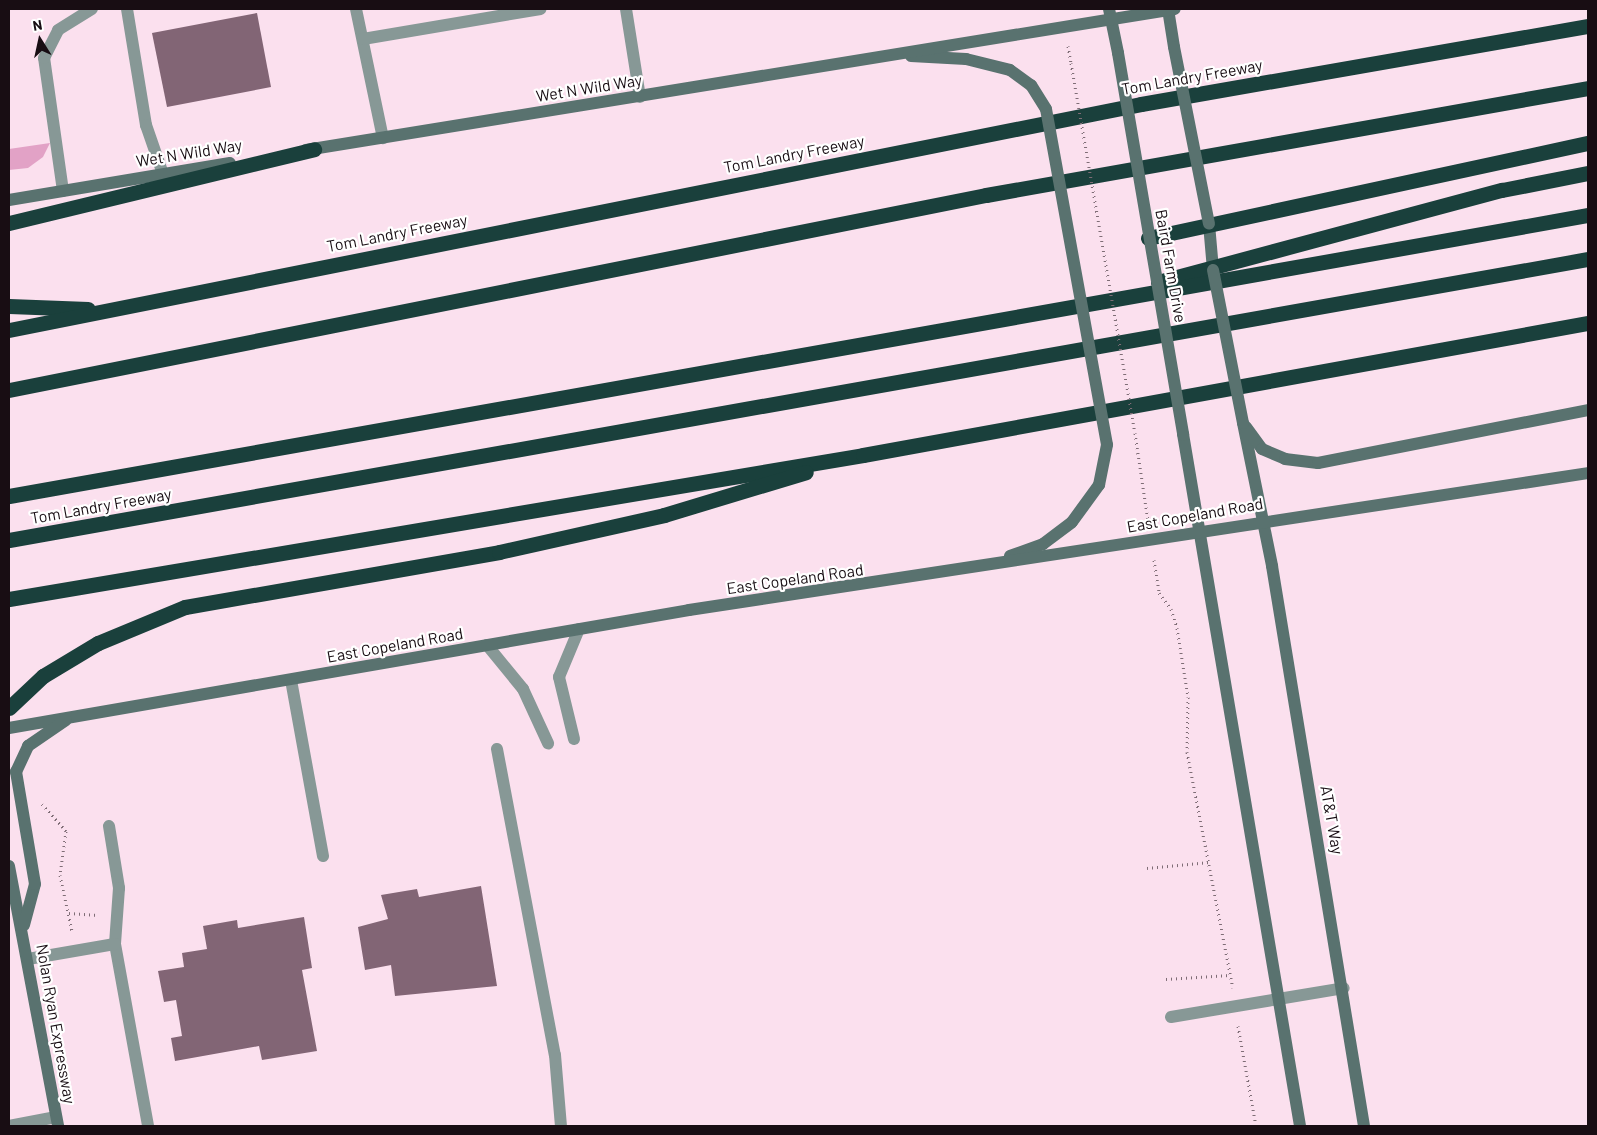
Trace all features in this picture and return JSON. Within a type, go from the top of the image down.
[{"type":"highway","name":"Tom Landry Freeway","points":[[9,330],[1141,104],[1588,26]]},
{"type":"highway","points":[[9,390],[986,194],[1588,88]]},
{"type":"highway","points":[[1148,238],[1588,144]]},
{"type":"highway","points":[[9,223],[314,149]]},
{"type":"highway","points":[[1158,282],[1213,270],[1502,190],[1588,173]]},
{"type":"highway","points":[[9,496],[1588,216]]},
{"type":"highway","name":"Tom Landry Freeway","points":[[9,540],[1588,260]]},
{"type":"highway","points":[[9,306],[114,310]]},
{"type":"highway","points":[[9,599],[863,455],[1588,322]]},
{"type":"highway","points":[[9,708],[43,676],[98,643],[184,607],[509,550],[664,515],[863,455]]},
{"type":"main road","name":"Wet N Wild Way","points":[[9,200],[640,97],[1110,14],[1170,9]]},
{"type":"main road","points":[[1170,9],[1174,47],[1209,224],[1213,270],[1242,423],[1264,519]]},
{"type":"main road","name":"Baird Farm Drive","points":[[1110,14],[1148,238],[1158,282],[1199,530]]},
{"type":"main road","points":[[883,55],[966,59],[1010,70],[1031,85],[1046,110],[1107,445],[1099,485],[1072,522],[1043,544],[984,566]]},
{"type":"main road","points":[[1242,423],[1262,449],[1285,459],[1318,463],[1588,410]]},
{"type":"main road","name":"East Copeland Road","points":[[9,728],[579,629],[984,566],[1264,519],[1588,473]]},
{"type":"main road","name":"AT&T Way","points":[[1264,519],[1344,988],[1364,1126]]},
{"type":"main road","points":[[1199,530],[1280,999],[1300,1126]]},
{"type":"main road","name":"Nolan Ryan Expressway","points":[[23,927],[35,884],[16,772],[28,746],[71,717]]},
{"type":"main road","name":"Nolan Ryan Expressway","points":[[9,866],[23,927],[57,1122]]},
{"type":"lane","points":[[63,191],[44,58],[58,30],[92,9]]},
{"type":"lane","points":[[127,9],[146,125],[163,174]]},
{"type":"lane","points":[[356,9],[383,138]]},
{"type":"lane","points":[[363,39],[540,9]]},
{"type":"lane","points":[[626,9],[640,97]]},
{"type":"lane","points":[[574,739],[559,677],[579,629]]},
{"type":"lane","points":[[487,645],[523,688],[548,743]]},
{"type":"lane","points":[[290,680],[323,856]]},
{"type":"lane","points":[[497,749],[555,1055],[561,1126]]},
{"type":"lane","points":[[109,826],[119,888],[115,944],[148,1126]]},
{"type":"lane","points":[[28,959],[115,944]]},
{"type":"lane","points":[[1171,1017],[1344,988]]},
{"type":"lane","points":[[9,1126],[57,1122]]},
{"type":"path","points":[[1071,63],[1137,441],[1159,593],[1171,609],[1177,628],[1188,697],[1188,752],[1232,986]]},
{"type":"path","points":[[35,796],[66,831],[60,874],[73,936]]},
{"type":"path","points":[[1147,868],[1210,862]]},
{"type":"path","points":[[69,913],[90,912],[118,922]]},
{"type":"path","points":[[1166,979],[1230,975]]},
{"type":"path","points":[[1239,1028],[1256,1126]]},
{"type":"shaded area","points":[[50,143],[43,157],[28,168],[9,170],[9,149]]},
{"type":"building","points":[[257,13],[271,87],[167,107],[152,33]]},
{"type":"building","points":[[481,886],[497,986],[395,996],[391,965],[365,970],[358,927],[388,919],[381,895],[417,889],[419,897]]},
{"type":"building","points":[[304,917],[312,968],[302,970],[317,1051],[262,1060],[259,1046],[175,1061],[171,1038],[182,1036],[176,1000],[164,1002],[158,971],[184,967],[182,953],[207,949],[203,926],[237,920],[238,928]]}]
